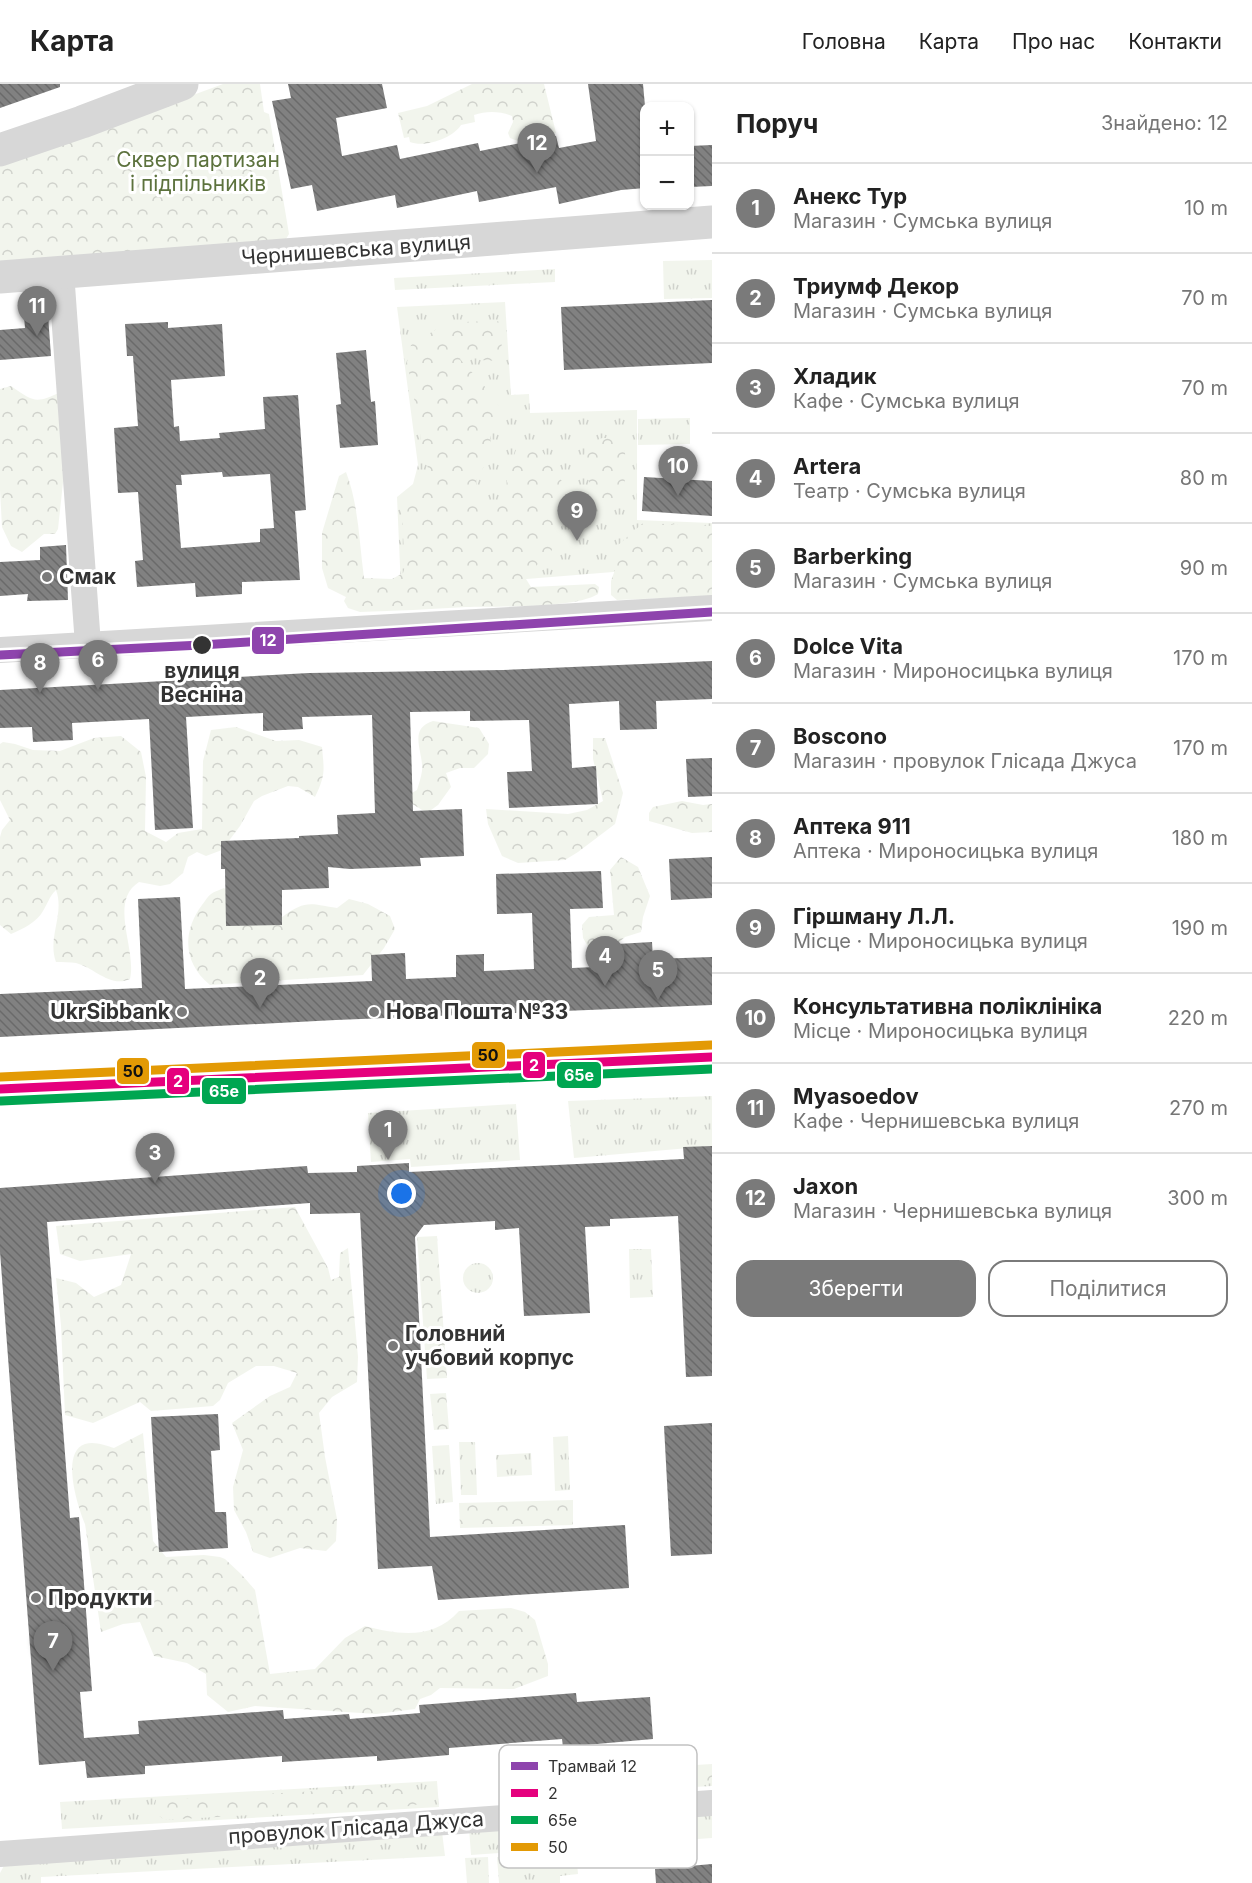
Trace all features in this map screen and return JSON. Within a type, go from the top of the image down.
[{"type":"main road","points":[[0,1089],[712,1057]]},
{"type":"street","points":[[0,150],[182,84]]},
{"type":"street","name":"Чернишевська вулиця","points":[[0,277],[712,222]]},
{"type":"street","points":[[61,272],[88,645]]},
{"type":"street","points":[[0,650],[712,608]]},
{"type":"street","name":"провулок Глісада Джуса","points":[[697,1804],[712,1803]]},
{"type":"street","name":"провулок Глісада Джуса","points":[[0,1854],[499,1818]]},
{"type":"green space","name":"Сквер партизан і підпільників","points":[[223,84],[260,84],[264,112],[269,114],[289,234],[283,244],[0,262],[0,166]]},
{"type":"green space","points":[[472,84],[544,84],[556,133],[518,141],[510,138],[508,133],[513,122],[512,116],[488,112],[474,115],[475,122],[461,125],[452,134],[438,141],[416,144],[410,142],[409,137],[404,138],[398,113],[427,106]]},
{"type":"green space","points":[[712,260],[712,298],[664,299],[663,261]]},
{"type":"green space","points":[[555,269],[555,282],[395,290],[394,278]]},
{"type":"green space","points":[[505,302],[511,395],[529,394],[530,413],[637,410],[637,520],[712,523],[712,564],[401,589],[397,497],[413,484],[418,465],[397,307]]},
{"type":"green space","points":[[498,321],[502,346],[497,361],[480,360],[472,353],[466,353],[460,359],[487,389],[489,398],[500,406],[510,407],[512,417],[490,424],[490,452],[476,482],[476,487],[485,503],[497,504],[506,493],[507,476],[518,444],[532,445],[542,451],[565,486],[573,509],[572,515],[558,530],[556,543],[547,558],[541,560],[526,579],[531,587],[595,584],[599,587],[598,594],[572,602],[535,606],[360,612],[348,608],[344,601],[346,597],[328,588],[322,568],[322,533],[339,476],[346,472],[354,498],[364,578],[392,579],[403,573],[405,567],[401,503],[411,491],[429,477],[422,450],[407,362],[411,345],[448,324]]},
{"type":"green space","points":[[11,386],[35,400],[61,392],[68,436],[58,529],[55,534],[44,534],[22,552],[11,546],[2,527],[0,389]]},
{"type":"green space","points":[[690,418],[690,444],[638,445],[638,419]]},
{"type":"green space","points":[[602,438],[621,438],[623,441],[624,488],[612,511],[593,512],[586,506],[589,479],[583,465],[586,446]]},
{"type":"green space","points":[[643,523],[712,526],[712,596],[617,600],[611,595],[617,546]]},
{"type":"green space","points":[[433,721],[479,728],[489,744],[488,754],[474,768],[460,768],[446,773],[451,787],[438,805],[427,813],[409,802],[410,794],[417,790],[422,771],[419,735],[425,725]]},
{"type":"green space","points":[[236,727],[276,741],[299,740],[322,747],[323,772],[319,789],[315,797],[298,787],[288,786],[262,796],[254,801],[240,826],[222,850],[206,856],[197,852],[188,857],[183,873],[170,884],[160,886],[139,882],[130,891],[124,914],[130,954],[130,979],[116,981],[83,965],[56,962],[53,944],[59,908],[56,890],[37,919],[29,925],[11,934],[0,925],[0,837],[2,830],[10,820],[0,800],[0,744],[3,742],[33,750],[60,751],[94,738],[121,736],[141,752],[146,777],[145,831],[166,842],[178,833],[202,829],[203,761],[211,730]]},
{"type":"green space","points":[[593,738],[605,738],[623,793],[615,824],[565,860],[518,863],[502,856],[488,824],[486,809],[568,814],[587,810],[603,801],[593,759]]},
{"type":"green space","points":[[682,801],[703,805],[712,804],[712,832],[692,833],[649,821],[649,813],[653,807]]},
{"type":"green space","points":[[621,857],[638,867],[650,896],[641,932],[625,937],[606,954],[590,950],[583,938],[582,925],[589,917],[614,915],[610,870]]},
{"type":"green space","points":[[224,888],[246,908],[281,918],[303,905],[314,904],[337,908],[349,899],[368,904],[390,916],[395,929],[384,948],[363,975],[210,985],[201,976],[190,957],[189,936],[195,915],[206,899]]},
{"type":"green space","points":[[712,1096],[712,1146],[574,1158],[568,1101]]},
{"type":"green space","points":[[516,1104],[520,1160],[411,1167],[410,1159],[371,1162],[368,1113]]},
{"type":"green space","points":[[295,1207],[328,1268],[331,1280],[339,1277],[340,1253],[348,1248],[358,1357],[357,1382],[332,1397],[319,1413],[337,1519],[336,1541],[326,1551],[300,1548],[270,1558],[253,1552],[246,1532],[234,1510],[233,1487],[243,1450],[232,1423],[270,1396],[290,1387],[297,1373],[274,1366],[256,1366],[228,1383],[220,1400],[213,1406],[151,1411],[140,1402],[93,1423],[65,1415],[61,1325],[56,1278],[76,1283],[94,1297],[121,1285],[131,1254],[80,1261],[60,1254],[56,1226]]},
{"type":"green space","points":[[437,1236],[447,1378],[427,1379],[417,1237]]},
{"type":"green space","points":[[629,1249],[651,1249],[653,1297],[630,1298]]},
{"type":"green space","points":[[478,1263],[489,1267],[493,1278],[489,1289],[478,1293],[467,1289],[463,1278],[467,1267]]},
{"type":"green space","points":[[446,1393],[449,1429],[434,1430],[430,1394]]},
{"type":"green space","points":[[143,1433],[153,1541],[166,1557],[204,1555],[220,1557],[242,1575],[255,1590],[270,1674],[315,1669],[345,1638],[365,1626],[390,1632],[415,1633],[438,1627],[459,1611],[511,1608],[525,1612],[535,1620],[548,1664],[548,1676],[514,1689],[440,1688],[420,1699],[415,1709],[376,1714],[255,1706],[228,1712],[207,1695],[206,1674],[187,1663],[154,1656],[140,1622],[123,1624],[101,1632],[85,1524],[75,1494],[73,1458],[78,1449],[85,1444],[96,1443],[114,1448]]},
{"type":"green space","points":[[568,1436],[570,1490],[555,1491],[553,1437]]},
{"type":"green space","points":[[459,1442],[475,1442],[477,1495],[461,1495]]},
{"type":"green space","points":[[449,1445],[453,1502],[436,1504],[432,1446]]},
{"type":"green space","points":[[531,1453],[532,1475],[497,1477],[496,1455]]},
{"type":"green space","points":[[573,1500],[573,1525],[460,1528],[459,1503]]},
{"type":"green space","points":[[712,1764],[712,1786],[697,1787],[697,1765]]},
{"type":"green space","points":[[712,1771],[712,1782],[697,1783],[697,1772]]},
{"type":"green space","points":[[437,1781],[439,1807],[62,1829],[60,1802]]},
{"type":"green space","points":[[411,1786],[420,1794],[419,1804],[410,1806],[164,1820],[154,1811],[156,1800]]},
{"type":"green space","points":[[712,1811],[712,1838],[697,1839],[697,1812]]},
{"type":"green space","points":[[499,1826],[499,1853],[471,1855],[469,1828]]},
{"type":"green space","points":[[442,1832],[445,1856],[41,1877],[41,1883],[0,1883],[0,1873],[6,1862]]},
{"type":"green space","points":[[488,1857],[489,1883],[467,1883],[465,1858]]},
{"type":"green space","points":[[497,1857],[499,1857],[499,1868],[577,1868],[578,1874],[560,1876],[560,1883],[499,1883]]},
{"type":"building","points":[[0,84],[60,84],[60,87],[0,108]]},
{"type":"building","points":[[288,84],[382,84],[387,108],[336,118],[342,156],[397,145],[400,159],[478,143],[480,151],[556,136],[559,148],[596,141],[588,84],[643,84],[645,102],[640,102],[640,188],[621,190],[559,204],[556,187],[479,202],[477,191],[397,208],[395,195],[317,211],[312,185],[291,189],[272,101],[291,98]]},
{"type":"building","points":[[712,145],[712,186],[694,187],[694,146]]},
{"type":"building","points":[[712,300],[712,363],[564,370],[561,307]]},
{"type":"building","points":[[48,315],[51,356],[0,360],[0,330],[25,328],[24,316]]},
{"type":"building","points":[[168,322],[168,328],[222,324],[225,376],[171,380],[174,427],[179,426],[180,441],[220,438],[219,433],[265,429],[263,397],[298,395],[306,510],[295,511],[300,580],[242,582],[242,594],[196,597],[195,583],[137,587],[135,561],[143,560],[138,492],[118,493],[114,428],[138,426],[133,356],[127,356],[125,324]],"holes":[[[222,472],[223,477],[270,474],[274,528],[260,529],[260,542],[181,548],[176,485],[182,485],[181,475]]]},
{"type":"building","points":[[366,350],[371,402],[375,401],[378,445],[340,448],[336,405],[341,404],[336,353]]},
{"type":"building","points":[[644,477],[712,481],[712,516],[642,511]]},
{"type":"building","name":"Смак","points":[[66,545],[68,600],[27,601],[28,594],[0,596],[0,562],[40,560],[40,547]]},
{"type":"building","points":[[712,661],[712,699],[656,701],[657,729],[620,730],[619,701],[569,704],[572,768],[596,766],[598,804],[509,808],[507,772],[532,771],[529,720],[470,721],[470,711],[410,712],[413,811],[462,809],[464,856],[420,858],[421,866],[350,869],[328,867],[329,888],[282,890],[282,925],[226,926],[225,869],[221,869],[221,841],[338,834],[337,815],[375,813],[372,715],[302,717],[303,729],[263,731],[263,713],[186,717],[193,828],[155,830],[149,719],[72,723],[73,740],[33,742],[32,727],[0,728],[0,690],[309,673],[503,670]]},
{"type":"building","points":[[712,758],[712,796],[688,797],[686,759]]},
{"type":"building","points":[[712,857],[712,898],[671,900],[669,859]]},
{"type":"building","points":[[601,871],[603,908],[570,909],[572,968],[618,966],[617,944],[652,942],[653,959],[712,957],[712,1005],[336,1020],[0,1037],[0,994],[142,988],[138,899],[180,897],[185,989],[372,981],[371,955],[405,953],[406,979],[456,977],[456,955],[484,954],[484,971],[534,969],[532,913],[497,914],[496,874]]},
{"type":"building","points":[[712,1146],[712,1376],[686,1377],[678,1216],[610,1219],[610,1226],[585,1227],[590,1313],[524,1316],[519,1228],[495,1230],[495,1221],[424,1225],[415,1237],[430,1537],[625,1525],[629,1588],[438,1600],[432,1566],[378,1569],[360,1213],[310,1214],[310,1203],[47,1222],[70,1518],[79,1517],[92,1691],[80,1692],[84,1738],[139,1734],[138,1721],[283,1710],[284,1719],[349,1714],[350,1719],[420,1713],[419,1705],[576,1693],[577,1702],[650,1697],[653,1739],[563,1745],[562,1739],[449,1748],[449,1755],[377,1761],[377,1756],[282,1762],[282,1756],[145,1766],[145,1774],[87,1778],[85,1761],[39,1765],[0,1252],[0,1188],[307,1166],[308,1173],[357,1172],[357,1166],[409,1163],[409,1172],[684,1159],[683,1147]]},
{"type":"building","points":[[218,1414],[220,1450],[211,1451],[215,1512],[226,1512],[228,1548],[159,1552],[151,1417]]},
{"type":"building","points":[[712,1423],[712,1554],[671,1556],[664,1426]]},
{"type":"building","points":[[712,1864],[712,1883],[656,1883],[655,1869],[697,1868],[697,1865]]},
{"type":"tram line","name":"12","points":[[0,655],[201,645],[712,612]]},
{"type":"transit line","name":"50","points":[[0,1077],[711,1045]]},
{"type":"transit line","name":"2","points":[[0,1089],[712,1057]]},
{"type":"transit line","name":"65е","points":[[1,1101],[712,1069]]},
{"type":"place","name":"Jaxon","points":[[537,173]]},
{"type":"place","name":"Myasoedov","points":[[37,336]]},
{"type":"place","name":"Консультативна поліклініка","points":[[678,496]]},
{"type":"place","name":"Гіршману Л.Л.","points":[[577,541]]},
{"type":"place","name":"Смак","points":[[47,577]]},
{"type":"place","name":"вулиця Весніна","points":[[202,645]]},
{"type":"place","name":"Dolce Vita","points":[[98,690]]},
{"type":"place","name":"Аптека 911","points":[[40,693]]},
{"type":"place","name":"Artera","points":[[605,986]]},
{"type":"place","name":"Barberking","points":[[658,1000]]},
{"type":"place","name":"Триумф Декор","points":[[260,1008]]},
{"type":"place","name":"UkrSibbank","points":[[182,1012]]},
{"type":"place","name":"Нова Пошта №33","points":[[374,1012]]},
{"type":"place","name":"Анекс Тур","points":[[388,1160]]},
{"type":"place","name":"Хладик","points":[[155,1183]]},
{"type":"place","name":"Головний учбовий корпус","points":[[393,1346]]},
{"type":"place","name":"Продукти","points":[[36,1598]]},
{"type":"place","name":"Boscono","points":[[53,1671]]}]
